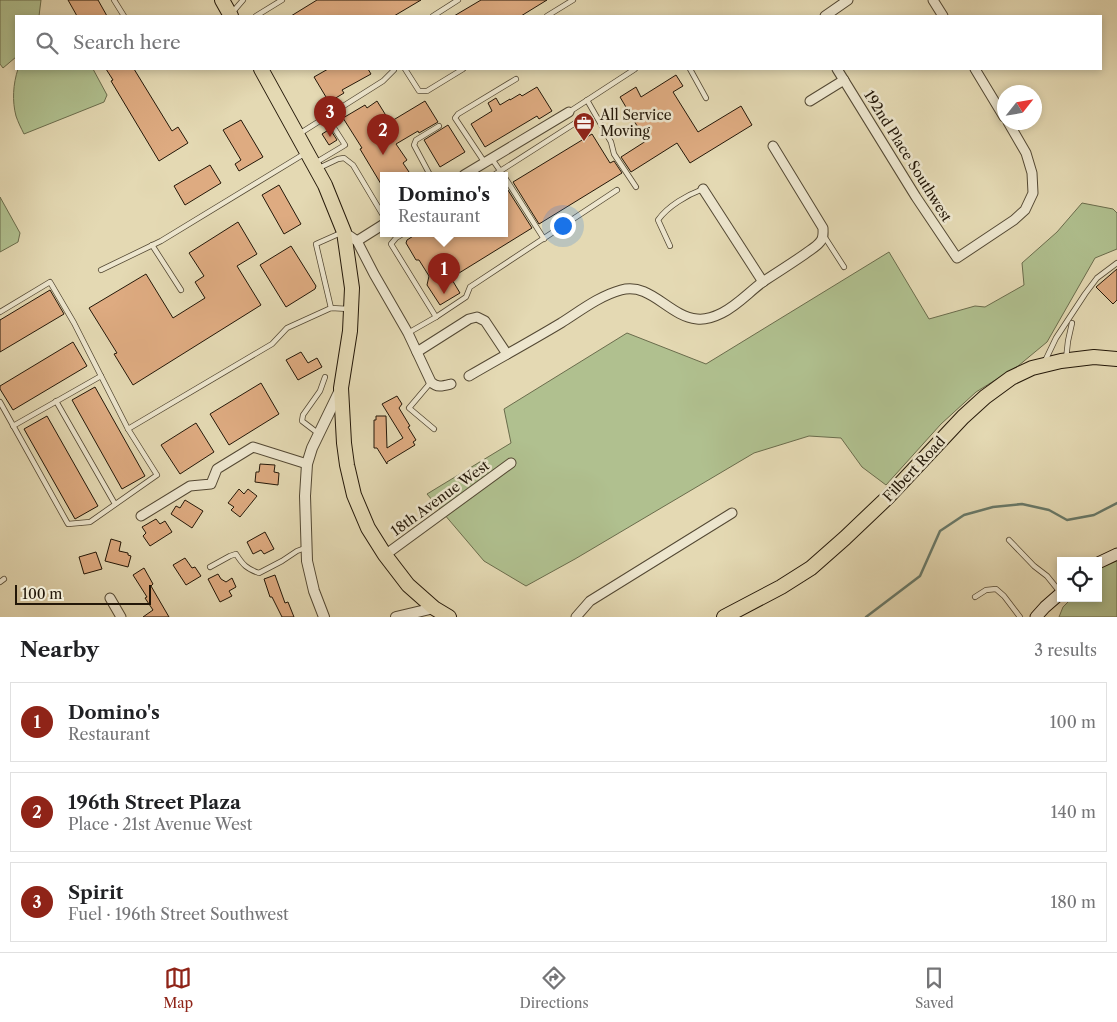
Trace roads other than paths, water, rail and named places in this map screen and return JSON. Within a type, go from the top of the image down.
[{"type":"main road","points":[[222,0],[230,15]]},
{"type":"main road","points":[[262,70],[313,161],[344,232],[352,288],[350,331],[341,388],[344,443],[354,495],[368,528],[385,555],[408,585],[434,608],[449,617]]},
{"type":"main road","name":"Filbert Road","points":[[724,617],[781,587],[811,568],[887,498],[963,417],[985,397],[1011,378],[1032,368],[1066,360],[1094,357],[1117,359]]},
{"type":"main road","points":[[1102,561],[1117,554]]},
{"type":"main road","points":[[1036,617],[1057,596]]},
{"type":"street","points":[[933,0],[942,15]]},
{"type":"street","points":[[826,15],[844,1]]},
{"type":"street","name":"192nd Place Southwest","points":[[838,70],[916,197],[957,258],[1014,220],[1025,210],[1032,193],[1032,173],[1026,153],[1013,130]]},
{"type":"street","points":[[976,70],[997,105]]},
{"type":"street","points":[[810,101],[844,80]]},
{"type":"street","points":[[469,172],[569,112]]},
{"type":"street","points":[[469,376],[600,299],[622,290],[642,290],[688,318],[698,319],[716,316],[729,309],[762,282],[817,245],[822,241],[824,235],[823,228],[772,146]]},
{"type":"street","points":[[703,189],[762,282]]},
{"type":"street","points":[[356,241],[380,226]]},
{"type":"street","points":[[344,232],[356,241],[408,333],[431,382],[435,386],[451,384]]},
{"type":"street","points":[[417,352],[469,319],[478,317],[485,321],[507,354]]},
{"type":"street","points":[[324,617],[314,591],[307,561],[305,496],[307,464],[312,448],[341,388]]},
{"type":"street","points":[[141,516],[190,486],[211,484],[217,470],[254,447],[307,464]]},
{"type":"street","name":"18th Avenue West","points":[[385,555],[511,463]]},
{"type":"street","points":[[576,617],[590,601],[732,513]]},
{"type":"street","points":[[110,598],[121,617]]},
{"type":"street","points":[[396,617],[434,608]]},
{"type":"lane","points":[[114,0],[123,15]]},
{"type":"lane","points":[[232,15],[243,0]]},
{"type":"lane","points":[[258,15],[282,0]]},
{"type":"lane","points":[[435,15],[458,0]]},
{"type":"lane","points":[[549,15],[574,0]]},
{"type":"lane","points":[[298,135],[383,81],[394,70]]},
{"type":"lane","points":[[406,70],[419,91],[427,91],[461,70]]},
{"type":"lane","points":[[569,112],[633,70]]},
{"type":"lane","points":[[691,70],[706,98]]},
{"type":"lane","points":[[501,172],[488,161],[455,118],[458,114],[516,78]]},
{"type":"lane","points":[[587,100],[611,142],[614,154],[636,187]]},
{"type":"lane","points":[[101,270],[152,246],[345,146],[326,117]]},
{"type":"lane","points":[[506,172],[580,120]]},
{"type":"lane","points":[[428,172],[414,145],[416,140],[439,126]]},
{"type":"lane","points":[[313,161],[344,158],[354,165],[380,210]]},
{"type":"lane","points":[[508,182],[544,239]]},
{"type":"lane","points":[[670,246],[658,220],[664,212],[677,203],[703,189]]},
{"type":"lane","points":[[408,333],[436,318],[466,297],[470,287],[617,190]]},
{"type":"lane","points":[[331,308],[316,244],[344,232]]},
{"type":"lane","points":[[824,235],[844,268]]},
{"type":"lane","points":[[398,237],[391,244],[436,318]]},
{"type":"lane","points":[[152,246],[181,290]]},
{"type":"lane","points":[[1044,365],[1056,338],[1085,294],[1097,278],[1117,262]]},
{"type":"lane","points":[[0,312],[50,282],[74,323],[128,429],[157,475],[90,522],[68,524],[0,402]]},
{"type":"lane","points":[[128,429],[272,344],[287,328],[331,308],[350,309]]},
{"type":"lane","points":[[1066,360],[1072,324]]},
{"type":"lane","points":[[13,426],[101,376]]},
{"type":"lane","points":[[319,434],[302,421],[303,415],[320,391],[325,377]]},
{"type":"lane","points":[[431,382],[409,408],[434,429]]},
{"type":"lane","points":[[56,401],[115,504]]},
{"type":"lane","points":[[1009,540],[1057,588]]},
{"type":"lane","points":[[210,567],[236,554],[249,570],[259,572],[306,548]]},
{"type":"lane","points":[[975,597],[986,590],[996,589],[1004,596],[1020,617]]},
{"type":"waterway","points":[[866,617],[920,576],[940,531],[964,515],[993,507],[1022,504],[1049,510],[1067,520],[1094,515],[1117,503]]},
{"type":"place","name":"Spirit","points":[[330,137]]},
{"type":"place","name":"All Service Moving","points":[[584,142]]},
{"type":"place","name":"196th Street Plaza","points":[[383,155]]},
{"type":"place","name":"Domino's","points":[[444,294]]}]
